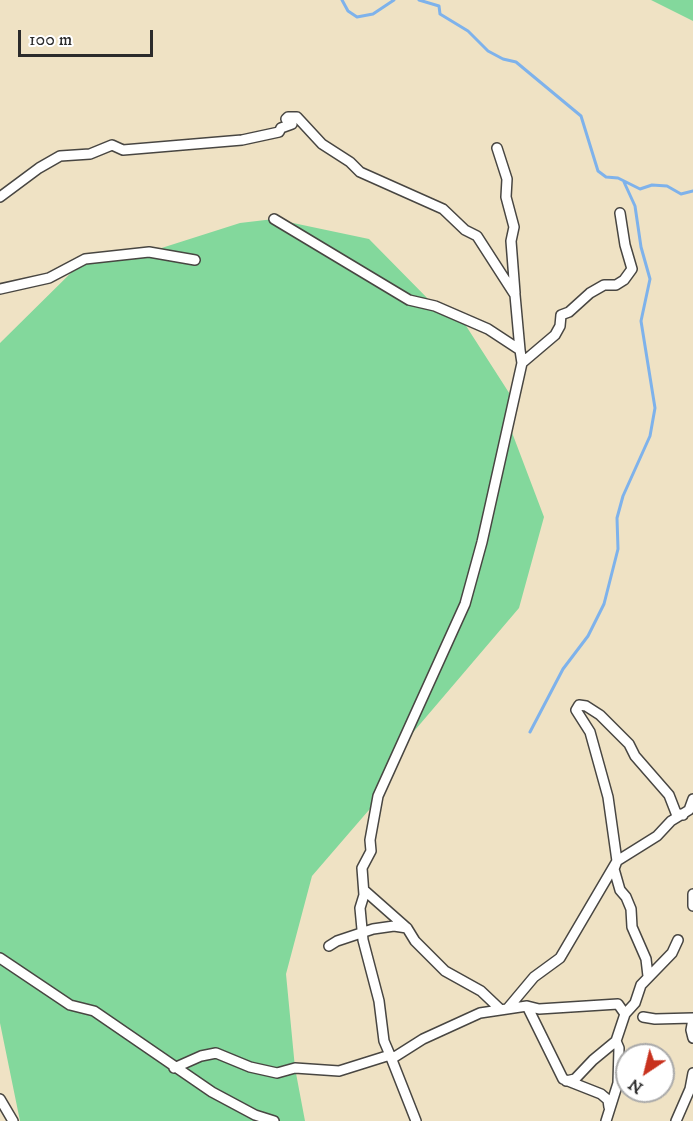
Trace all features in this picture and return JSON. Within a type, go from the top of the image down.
[{"type":"street","points":[[0,198],[39,168],[60,156],[90,154],[112,145],[123,150],[242,140],[279,132],[281,128],[292,124],[286,120],[292,116],[297,117],[322,144],[350,162],[360,172],[443,209],[465,230],[477,236],[515,295]]},
{"type":"street","points":[[416,1121],[392,1056],[384,1041],[379,1001],[362,933],[360,908],[364,890],[362,868],[371,851],[375,802],[408,727],[416,715],[420,698],[433,676],[465,604],[476,567],[522,363],[511,240],[514,227],[512,214],[507,207],[507,179],[498,148]]},
{"type":"street","points":[[522,363],[555,335],[560,326],[561,315],[569,312],[604,285],[616,285],[624,280],[632,269],[625,245],[620,213]]},
{"type":"street","points":[[274,219],[409,300],[435,306],[488,329],[520,350]]},
{"type":"street","points":[[0,289],[49,278],[86,259],[148,252],[195,260]]},
{"type":"street","points":[[648,976],[646,959],[634,933],[629,904],[615,879],[617,861],[606,787],[590,732],[576,710],[579,705],[586,706],[600,715],[629,744],[635,756],[669,795],[676,813],[683,815]]},
{"type":"street","points":[[504,1008],[534,977],[560,958],[617,861],[657,836],[671,821],[683,815],[689,810],[693,799]]},
{"type":"street","points":[[364,890],[407,928],[415,941],[445,971],[481,991],[504,1008]]},
{"type":"street","points":[[693,894],[693,906]]},
{"type":"street","points":[[329,946],[383,927],[407,928]]},
{"type":"street","points":[[566,1081],[575,1079],[592,1060],[616,1041],[625,1014],[635,1003],[637,992],[648,976],[672,953],[678,940]]},
{"type":"street","points":[[0,958],[70,1005],[94,1011],[174,1068],[234,1105],[274,1121]]},
{"type":"street","points":[[174,1068],[216,1053],[250,1067],[278,1073],[295,1068],[339,1071],[392,1056],[480,1013],[504,1008],[527,1006],[539,1009],[618,1004],[625,1014]]},
{"type":"street","points":[[527,1006],[566,1081],[601,1094],[608,1100],[609,1107]]},
{"type":"street","points":[[643,1017],[693,1018],[691,1030],[693,1038]]},
{"type":"street","points":[[606,1121],[618,1083],[619,1048],[616,1041]]},
{"type":"street","points":[[165,1060],[188,1062]]},
{"type":"street","points":[[676,1121],[690,1089],[693,1073]]},
{"type":"street","points":[[0,1099],[13,1121]]},
{"type":"green space","points":[[651,0],[693,0],[693,21]]},
{"type":"green space","points":[[274,219],[369,239],[435,306],[461,318],[513,399],[508,422],[544,517],[519,608],[398,750],[375,803],[312,876],[286,974],[295,1068],[305,1121],[20,1121],[0,1023],[0,343],[85,259],[149,252],[240,223]]},
{"type":"waterway","points":[[342,0],[348,11],[357,17],[373,14],[394,0]]},
{"type":"waterway","points":[[419,0],[439,6],[440,14],[468,31],[488,51],[503,59],[516,62],[581,116],[598,171],[606,177],[618,178],[640,189],[652,185],[667,186],[681,194],[693,191]]},
{"type":"waterway","points":[[530,732],[563,669],[588,636],[604,604],[618,549],[617,518],[623,496],[650,436],[655,408],[641,321],[650,279],[641,247],[635,206],[624,182]]}]
